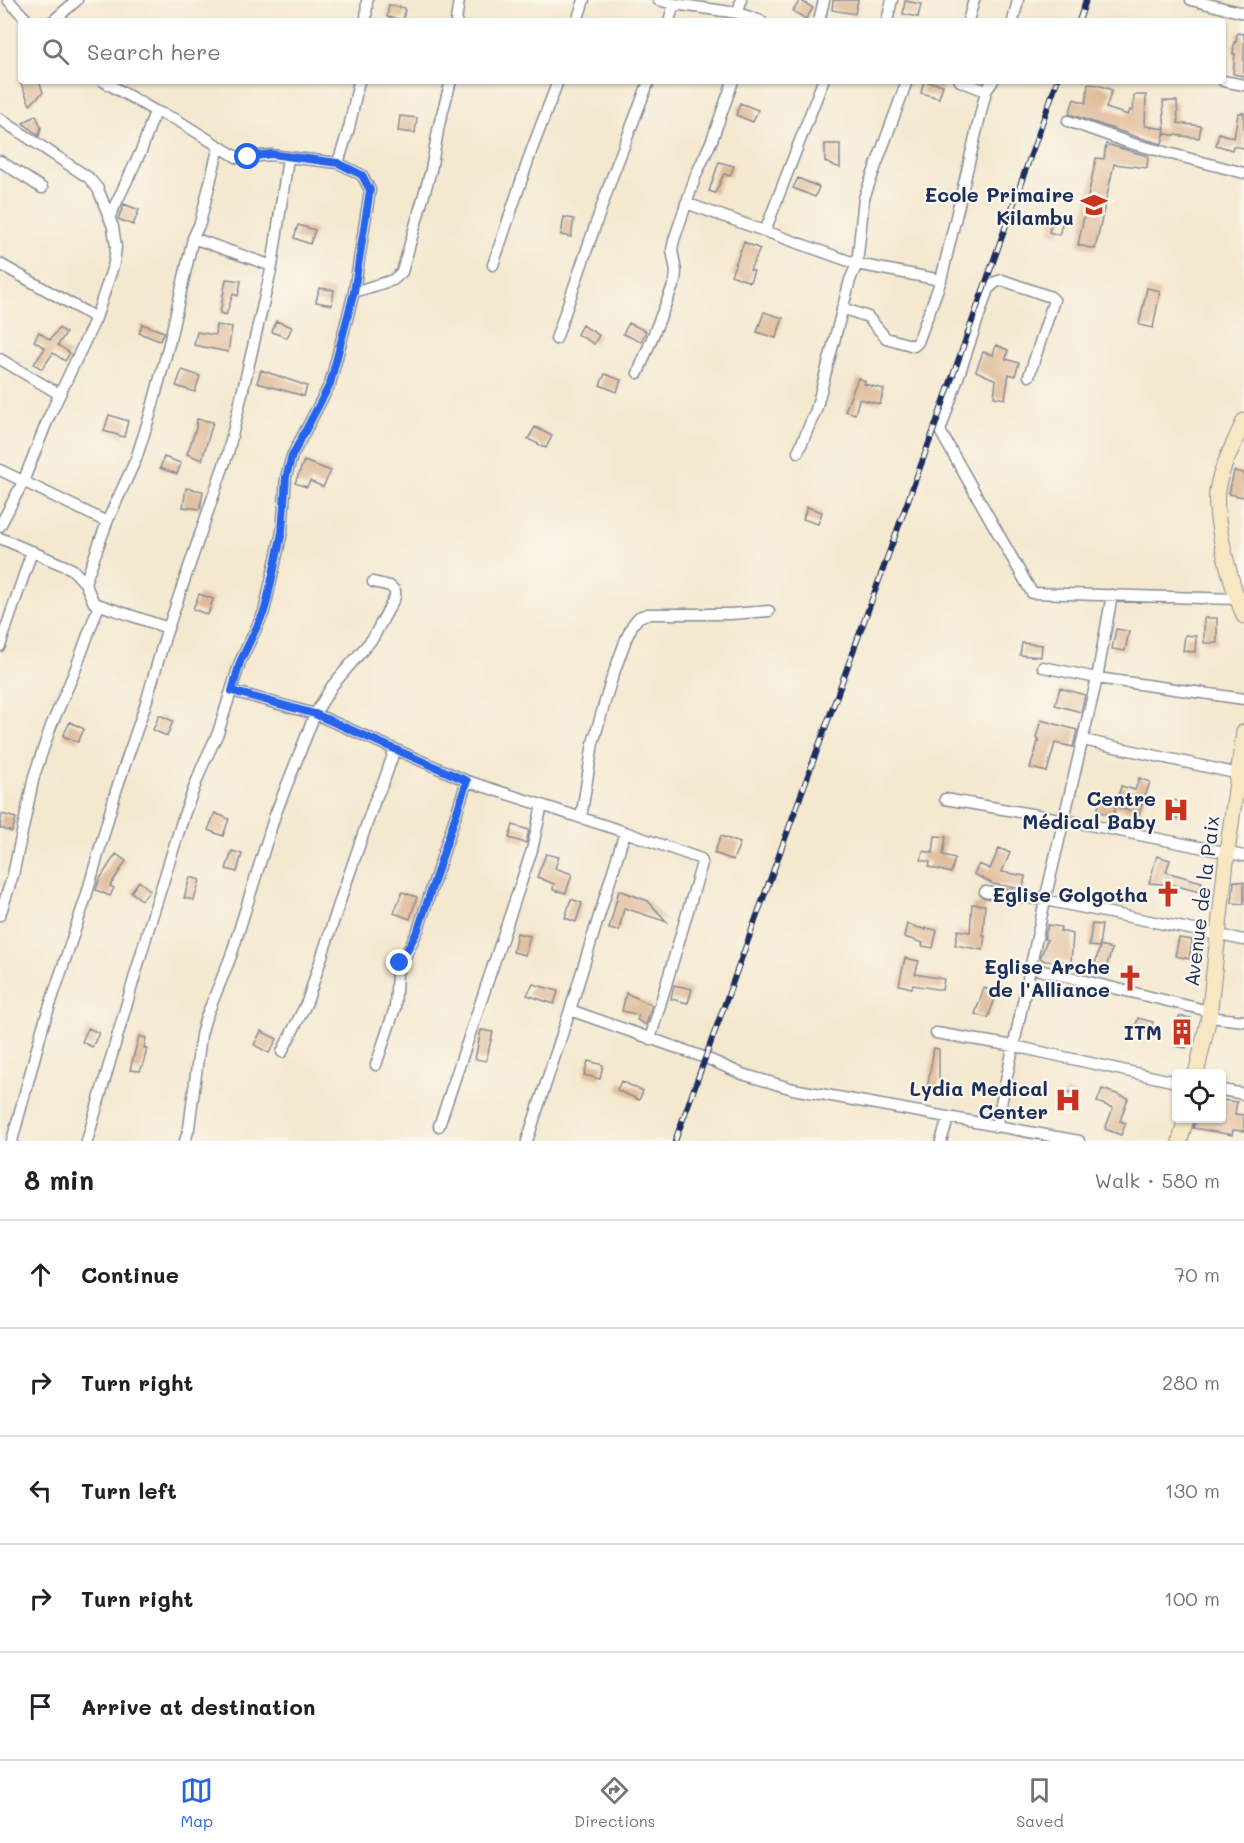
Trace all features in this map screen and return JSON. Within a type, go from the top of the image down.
[{"type":"street","points":[[0,4],[8,0],[25,18]]},
{"type":"street","points":[[56,18],[77,0]]},
{"type":"street","points":[[366,18],[367,0]]},
{"type":"street","points":[[456,18],[459,0]]},
{"type":"street","points":[[578,18],[584,0]]},
{"type":"street","points":[[658,0],[738,13],[752,18]]},
{"type":"street","points":[[738,13],[741,0]]},
{"type":"street","points":[[820,18],[824,0]]},
{"type":"street","points":[[888,18],[892,0]]},
{"type":"street","points":[[969,18],[974,0]]},
{"type":"street","points":[[1013,18],[1018,0]]},
{"type":"street","points":[[1191,0],[1244,13]]},
{"type":"street","points":[[670,18],[674,4]]},
{"type":"street","points":[[1226,82],[1244,85]]},
{"type":"street","points":[[87,1141],[184,815],[201,767],[218,733],[240,662],[264,612],[282,532],[286,477],[292,456],[330,384],[354,292],[370,190],[362,175],[338,163],[271,154],[238,158],[177,120],[155,111],[107,84]]},
{"type":"street","points":[[338,163],[349,128],[358,84]]},
{"type":"street","points":[[354,292],[393,280],[402,272],[430,170],[450,84]]},
{"type":"street","points":[[493,265],[532,149],[557,84]]},
{"type":"street","points":[[556,339],[612,177],[648,84]]},
{"type":"street","points":[[638,373],[675,281],[676,271],[672,250],[686,203],[732,84]]},
{"type":"street","points":[[765,231],[822,84]]},
{"type":"street","points":[[798,452],[816,410],[850,280],[857,264],[864,198],[906,84]]},
{"type":"street","points":[[967,84],[987,92]]},
{"type":"street","points":[[842,309],[868,317],[886,338],[914,346],[918,342],[942,280],[987,92],[991,84]]},
{"type":"street","points":[[110,216],[142,149],[155,111]]},
{"type":"street","points":[[0,119],[89,178],[98,189],[110,216],[116,247],[114,263],[96,318],[59,394],[23,482],[0,526]]},
{"type":"street","points":[[1068,121],[1130,143],[1244,173]]},
{"type":"street","points":[[85,583],[107,522],[136,459],[150,415],[193,238],[200,223],[219,146]]},
{"type":"street","points":[[12,1141],[43,1026],[86,897],[116,791],[168,628],[228,453],[272,266],[288,158]]},
{"type":"street","points":[[0,161],[42,188]]},
{"type":"street","points":[[686,203],[857,264],[942,280]]},
{"type":"street","points":[[193,238],[272,266]]},
{"type":"street","points":[[0,264],[96,318]]},
{"type":"street","points":[[1029,376],[1054,300],[1052,297],[1002,280],[996,282],[988,290],[940,432],[1032,593],[1237,599]]},
{"type":"street","points":[[0,359],[59,394]]},
{"type":"street","points":[[1244,421],[1217,487],[1219,523],[1237,599],[1244,616]]},
{"type":"street","points":[[0,470],[107,522]]},
{"type":"street","points":[[0,538],[72,569],[85,583],[92,599],[99,605],[168,628]]},
{"type":"street","points":[[0,646],[32,551]]},
{"type":"street","points":[[185,1141],[189,1128],[205,1020],[231,956],[275,815],[315,714],[332,686],[373,638],[395,597],[395,591],[390,586],[373,582]]},
{"type":"street","points":[[996,1127],[1045,900],[1097,678],[1112,595]]},
{"type":"street","points":[[0,915],[13,875],[34,776],[51,726],[78,663],[99,605]]},
{"type":"street","points":[[581,818],[593,743],[600,716],[626,639],[639,617],[647,614],[731,614],[769,611]]},
{"type":"street","points":[[1043,667],[1097,678],[1244,699]]},
{"type":"street","points":[[232,691],[315,714],[467,781],[701,859],[702,863],[650,1039]]},
{"type":"street","name":"Avenue de la Paix","points":[[1197,1069],[1209,1014],[1227,853],[1240,774],[1244,732]]},
{"type":"street","points":[[1083,740],[1240,774]]},
{"type":"street","points":[[282,1052],[307,1002],[345,884],[395,749]]},
{"type":"street","points":[[376,1065],[395,1008],[397,973],[418,930],[467,781]]},
{"type":"street","points":[[945,799],[1065,820],[1244,856]]},
{"type":"street","points":[[439,1126],[532,850],[542,805]]},
{"type":"street","points":[[527,1141],[625,832]]},
{"type":"street","points":[[986,892],[1045,900],[1244,940]]},
{"type":"street","points":[[1031,968],[1244,1021]]},
{"type":"street","points":[[570,1010],[706,1058],[742,1074],[793,1089],[1079,1141]]},
{"type":"street","points":[[936,1033],[1014,1046],[1172,1081]]},
{"type":"street","points":[[1226,1091],[1244,1094]]},
{"type":"street","points":[[941,1141],[948,1119]]},
{"type":"street","points":[[1180,1141],[1185,1123]]},
{"type":"building","points":[[800,0],[813,8],[807,18],[793,11]]},
{"type":"building","points":[[833,0],[858,0],[855,14],[832,10]]},
{"type":"building","points":[[905,1],[921,4],[918,17],[903,14]]},
{"type":"building","points":[[389,5],[405,8],[403,18],[387,17]]},
{"type":"building","points":[[1237,33],[1244,34],[1244,76],[1233,74],[1234,42],[1236,42]]},
{"type":"building","points":[[21,84],[40,84],[43,92],[30,105]]},
{"type":"building","points":[[923,84],[943,85],[939,98],[921,93]]},
{"type":"building","points":[[1088,84],[1112,90],[1106,108],[1128,115],[1130,110],[1133,111],[1134,95],[1146,95],[1145,126],[1165,129],[1162,144],[1069,114],[1074,99],[1086,103]]},
{"type":"building","points":[[1163,101],[1177,101],[1178,123],[1201,126],[1199,138],[1165,134]]},
{"type":"building","points":[[740,103],[758,110],[753,122],[736,115]]},
{"type":"building","points":[[1238,113],[1244,113],[1244,148],[1233,146],[1232,150],[1216,145],[1219,133],[1234,138]]},
{"type":"building","points":[[36,115],[41,127],[39,136],[23,123]]},
{"type":"building","points":[[400,116],[417,118],[415,133],[398,131]]},
{"type":"building","points":[[825,144],[840,144],[840,168],[825,162]]},
{"type":"building","points":[[1106,144],[1148,156],[1147,168],[1114,164],[1095,249],[1078,245],[1096,158],[1104,159]]},
{"type":"building","points":[[719,162],[734,166],[730,176],[724,174],[715,193],[709,191]]},
{"type":"building","points":[[798,178],[819,187],[815,197],[793,188]]},
{"type":"building","points":[[124,204],[139,210],[133,225],[118,219]]},
{"type":"building","points":[[1054,212],[1065,214],[1059,235],[1049,232]]},
{"type":"building","points":[[564,217],[574,219],[571,237],[561,235]]},
{"type":"building","points":[[298,225],[315,230],[310,244],[294,238]]},
{"type":"building","points":[[744,242],[760,249],[750,270],[754,271],[750,282],[731,275]]},
{"type":"building","points":[[226,279],[241,281],[238,296],[233,294],[226,315],[220,313]]},
{"type":"building","points":[[319,288],[334,290],[332,305],[316,302]]},
{"type":"building","points":[[1147,288],[1160,291],[1153,328],[1139,325]]},
{"type":"building","points":[[764,312],[783,318],[776,338],[757,332]]},
{"type":"building","points":[[276,321],[292,327],[287,338],[272,332]]},
{"type":"building","points":[[629,323],[646,331],[641,342],[623,334]]},
{"type":"building","points":[[142,324],[164,332],[160,341],[139,333]]},
{"type":"building","points":[[216,325],[232,327],[228,352],[194,345],[197,332],[215,335]]},
{"type":"building","points":[[582,325],[599,335],[594,344],[577,334]]},
{"type":"building","points":[[59,328],[66,333],[58,345],[70,353],[65,361],[53,353],[42,369],[34,364],[45,348],[34,341],[39,332],[50,340]]},
{"type":"building","points":[[996,345],[1008,350],[1006,359],[1019,363],[1015,376],[1009,374],[1005,399],[994,397],[996,380],[976,371],[983,352],[993,355]]},
{"type":"building","points":[[182,370],[200,376],[195,392],[176,386]]},
{"type":"building","points":[[261,370],[307,386],[304,396],[257,383]]},
{"type":"building","points":[[605,374],[621,380],[617,392],[600,385]]},
{"type":"building","points":[[858,378],[865,381],[864,384],[884,389],[880,404],[859,399],[855,414],[845,411]]},
{"type":"building","points":[[109,415],[128,421],[124,437],[104,431]]},
{"type":"building","points":[[197,419],[213,422],[202,460],[187,454]]},
{"type":"building","points":[[535,427],[552,436],[546,448],[528,439]]},
{"type":"building","points":[[164,457],[181,463],[177,474],[160,468]]},
{"type":"building","points":[[304,461],[331,471],[323,487],[310,481],[307,487],[295,483]]},
{"type":"building","points":[[1234,471],[1244,473],[1244,497],[1229,494]]},
{"type":"building","points":[[186,488],[203,491],[200,509],[183,507]]},
{"type":"building","points":[[807,507],[822,512],[818,524],[803,519]]},
{"type":"building","points":[[199,594],[213,599],[208,615],[193,609]]},
{"type":"building","points":[[1204,618],[1217,618],[1217,643],[1204,643]]},
{"type":"building","points":[[1116,629],[1129,631],[1125,651],[1112,649]]},
{"type":"building","points":[[1185,635],[1196,636],[1195,652],[1183,651]]},
{"type":"building","points":[[1022,643],[1042,645],[1041,657],[1020,655]]},
{"type":"building","points":[[1060,688],[1085,695],[1081,712],[1055,705]]},
{"type":"building","points":[[159,715],[173,721],[167,736],[153,730]]},
{"type":"building","points":[[1041,720],[1077,730],[1073,747],[1055,743],[1047,772],[1030,768],[1039,739],[1036,738]]},
{"type":"building","points":[[70,722],[84,729],[78,742],[63,736]]},
{"type":"building","points":[[1139,778],[1150,782],[1139,814],[1116,807],[1116,805],[1113,816],[1097,811],[1101,798],[1117,803],[1121,786],[1135,790]]},
{"type":"building","name":"Centre Médical Baby","points":[[1171,799],[1186,804],[1181,820],[1166,816]]},
{"type":"building","points":[[215,813],[229,819],[223,836],[208,830]]},
{"type":"building","points":[[2,814],[16,818],[12,832],[0,828]]},
{"type":"building","points":[[513,825],[529,830],[526,843],[509,838]]},
{"type":"building","points":[[721,836],[740,843],[733,860],[714,853]]},
{"type":"building","points":[[935,836],[946,837],[943,855],[955,858],[951,873],[929,867],[930,862],[921,860],[923,851],[933,853]]},
{"type":"building","points":[[999,848],[1010,853],[1002,872],[1025,876],[1023,889],[993,884],[974,874],[979,864],[990,869]]},
{"type":"building","points":[[232,851],[242,854],[237,872],[226,869]]},
{"type":"building","points":[[116,854],[126,861],[110,886],[114,888],[110,896],[96,890],[99,880]]},
{"type":"building","points":[[546,854],[559,857],[555,868],[572,874],[566,893],[553,890],[554,884],[537,877]]},
{"type":"building","points":[[1157,856],[1170,860],[1166,872],[1202,882],[1200,892],[1174,885],[1149,883]]},
{"type":"building","points":[[190,877],[200,880],[194,900],[184,898]]},
{"type":"building","points":[[139,881],[150,890],[142,900],[131,892]]},
{"type":"building","points":[[1234,881],[1244,882],[1244,904],[1232,903]]},
{"type":"building","points":[[619,890],[648,901],[667,922],[624,908],[619,931],[609,929]]},
{"type":"building","points":[[402,892],[417,897],[410,919],[394,913]]},
{"type":"building","points":[[571,899],[582,903],[576,922],[565,918]]},
{"type":"building","points":[[972,904],[985,905],[983,950],[955,945],[958,930],[970,932]]},
{"type":"building","points":[[907,924],[926,930],[926,928],[937,930],[933,948],[922,946],[923,943],[904,937]]},
{"type":"building","points":[[1092,924],[1102,925],[1099,947],[1089,946]]},
{"type":"building","points":[[1048,925],[1061,927],[1060,931],[1073,934],[1071,962],[1045,961],[1040,958],[1047,940],[1044,939]]},
{"type":"building","points":[[517,933],[530,936],[525,955],[513,952]]},
{"type":"building","points":[[1179,938],[1192,940],[1189,959],[1175,956]]},
{"type":"building","points":[[1100,946],[1112,949],[1105,971],[1094,968]]},
{"type":"building","points":[[905,958],[919,961],[915,974],[944,979],[942,990],[899,985]]},
{"type":"building","points":[[533,984],[558,991],[554,1004],[527,995]]},
{"type":"building","points":[[674,985],[692,989],[688,1003],[671,999]]},
{"type":"building","points":[[984,988],[997,993],[988,1018],[975,1014]]},
{"type":"building","points":[[626,993],[652,1005],[646,1025],[637,1020],[639,1015],[622,1011]]},
{"type":"building","name":"ITM","points":[[1179,1016],[1191,1018],[1186,1048],[1174,1046]]},
{"type":"building","points":[[1138,1018],[1153,1022],[1150,1033],[1135,1029]]},
{"type":"building","points":[[88,1028],[99,1033],[92,1047],[82,1042]]},
{"type":"building","points":[[481,1030],[493,1032],[486,1061],[475,1059]]},
{"type":"building","points":[[261,1031],[277,1039],[269,1053],[254,1045]]},
{"type":"building","points":[[139,1036],[146,1038],[144,1048],[147,1049],[140,1071],[130,1070]]},
{"type":"building","points":[[934,1048],[939,1049],[939,1090],[927,1089]]},
{"type":"building","points":[[588,1061],[603,1065],[600,1079],[584,1075]]},
{"type":"building","points":[[621,1081],[643,1091],[639,1100],[617,1090]]},
{"type":"building","points":[[1102,1089],[1128,1098],[1120,1121],[1126,1123],[1121,1135],[1105,1129],[1113,1108],[1097,1102]]},
{"type":"building","name":"Lydia Medical Center","points":[[1064,1091],[1075,1093],[1072,1108],[1061,1106]]},
{"type":"building","points":[[1226,1101],[1237,1102],[1235,1114],[1244,1115],[1244,1131],[1233,1130],[1232,1135],[1193,1128],[1195,1123],[1226,1123]]},
{"type":"railway","points":[[1080,18],[1086,0]]},
{"type":"railway","points":[[675,1141],[934,429],[1056,84]]},
{"type":"place","name":"Ecole Primaire Kilambu","points":[[1094,205]]},
{"type":"place","name":"Centre Médical Baby","points":[[1176,810]]},
{"type":"place","name":"Eglise Golgotha","points":[[1168,894]]},
{"type":"place","name":"Eglise Arche de l'Alliance","points":[[1130,978]]},
{"type":"place","name":"ITM","points":[[1182,1032]]},
{"type":"place","name":"Lydia Medical Center","points":[[1068,1100]]},
{"type":"route","points":[[248,157],[271,154],[338,163],[362,175],[366,179],[370,195],[354,292],[330,384],[292,456],[284,492],[282,532],[267,601],[240,662],[232,691],[315,714],[467,781],[418,930],[400,963]]}]
